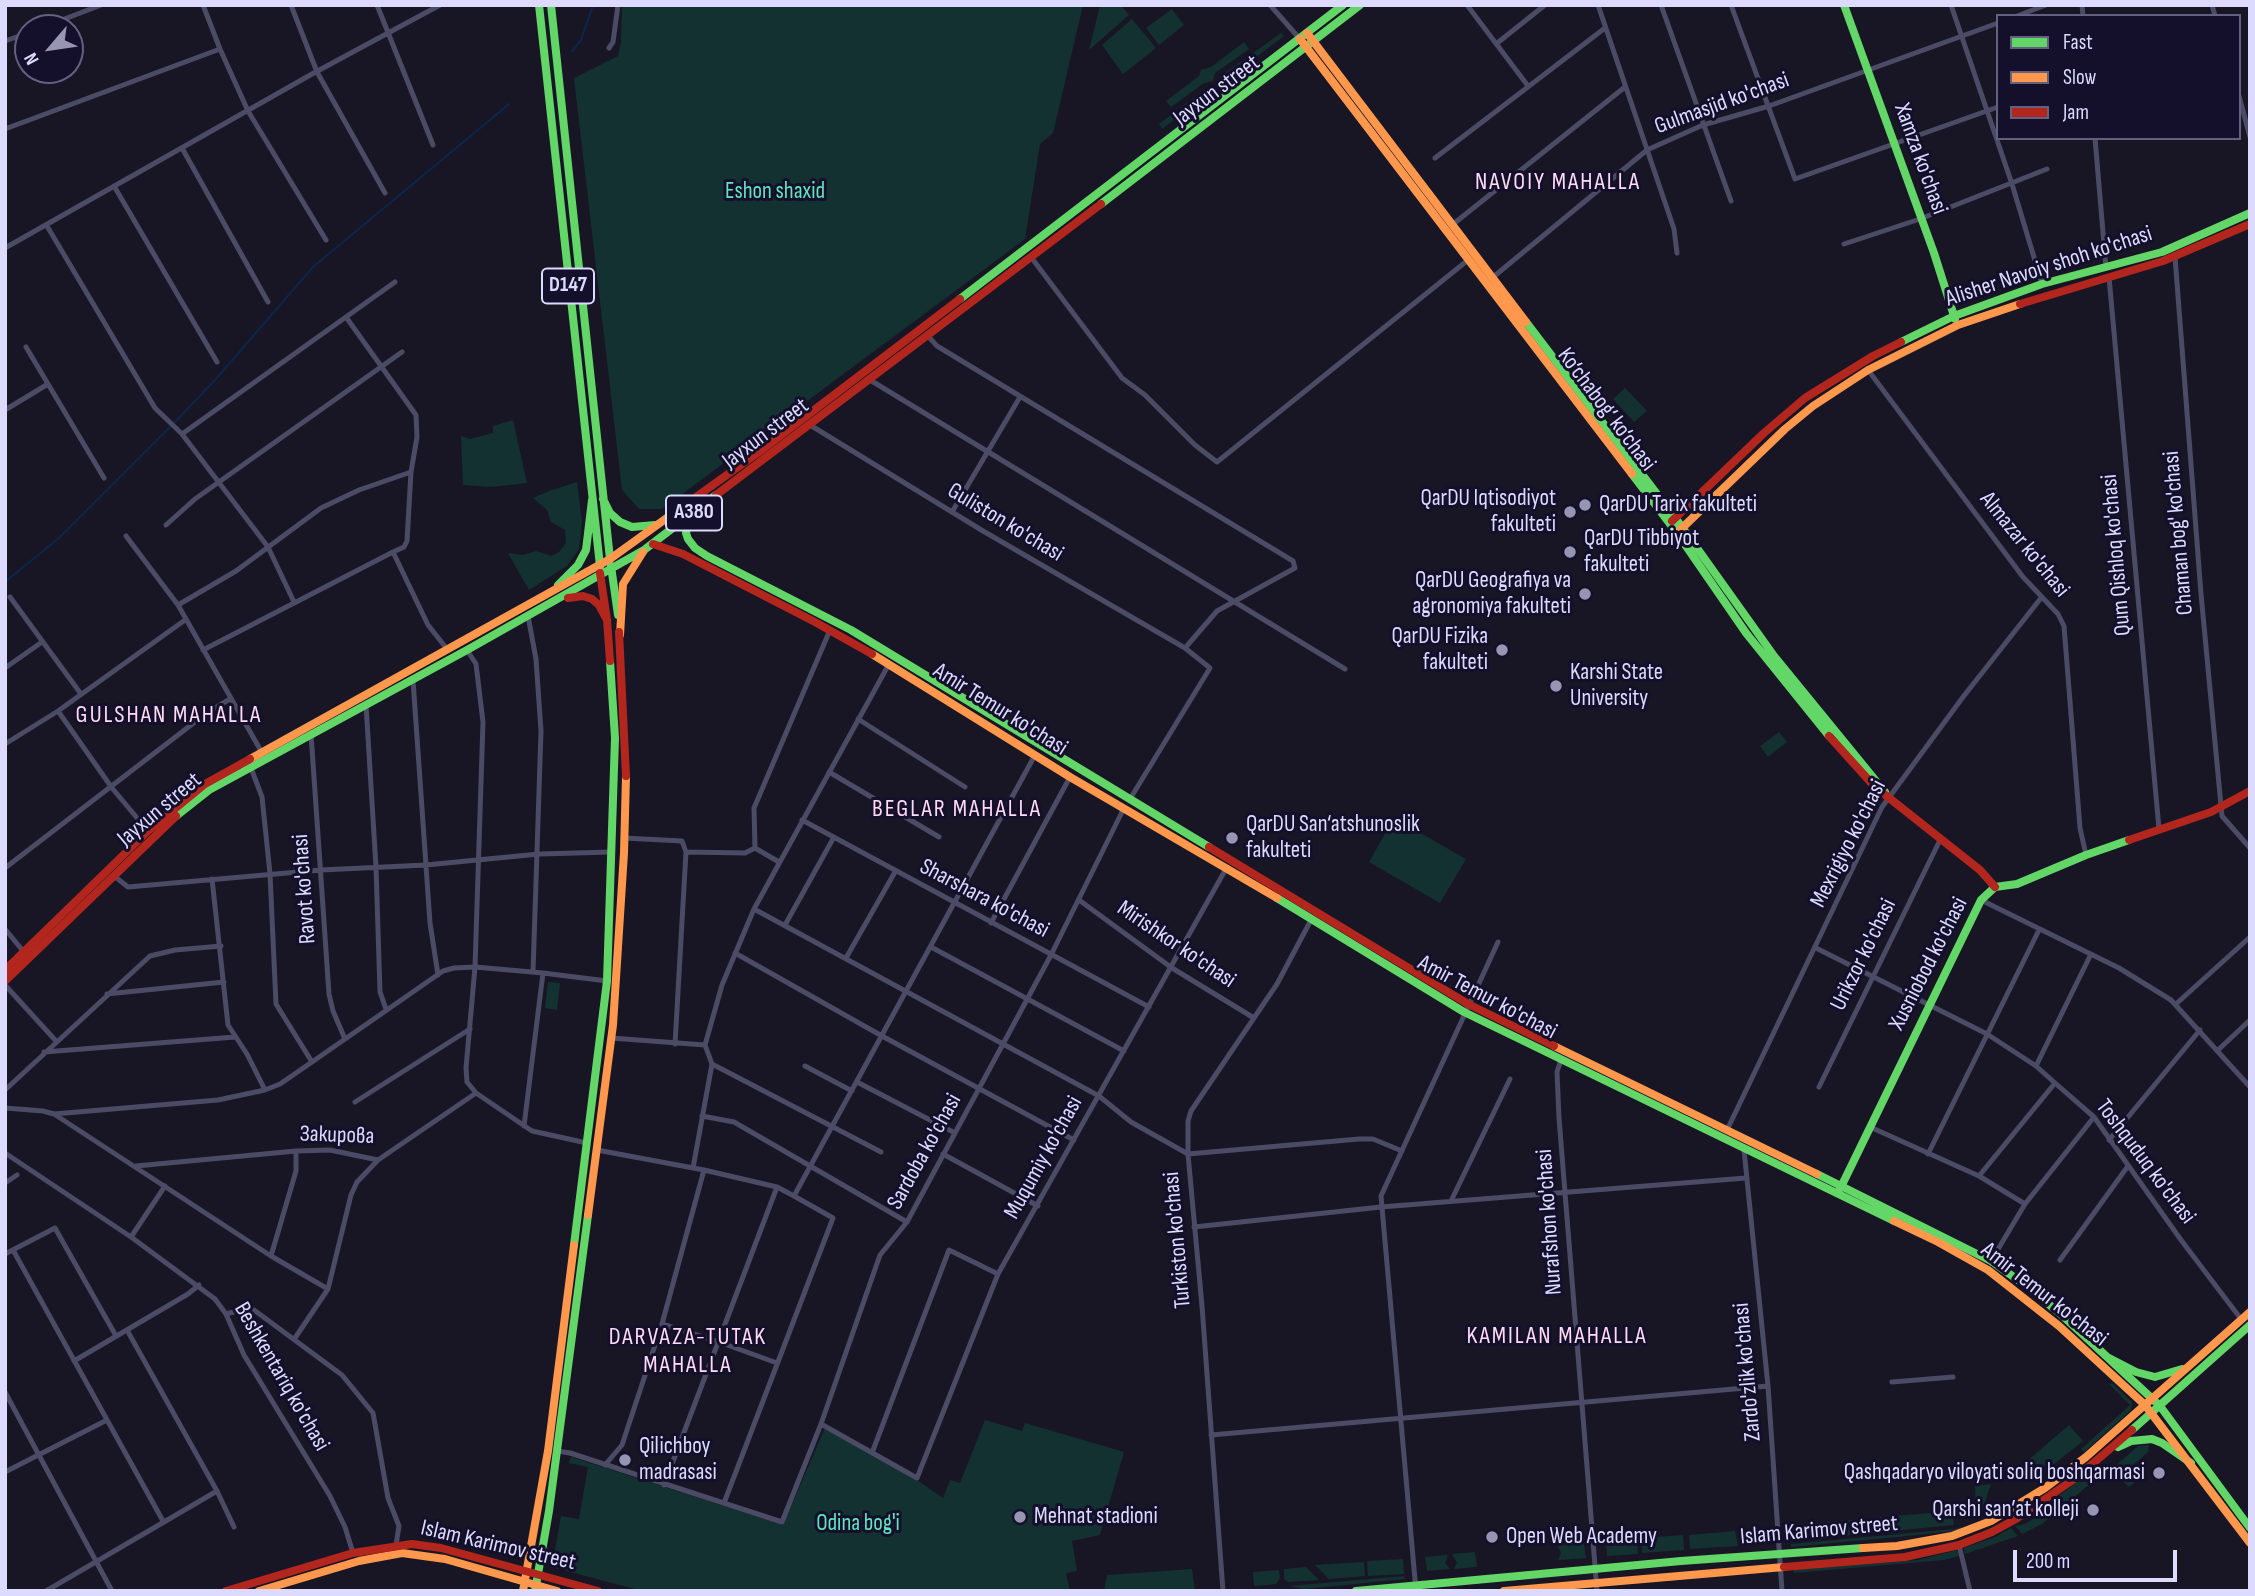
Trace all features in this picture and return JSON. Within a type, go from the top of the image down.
[{"type":"main road","name":"D147","points":[[539,5],[600,566]]},
{"type":"main road","name":"D147","points":[[551,5],[610,559]]},
{"type":"main road","name":"Jayxun street","points":[[5,983],[186,807],[209,790],[528,616],[550,598],[670,518],[1343,5]]},
{"type":"main road","name":"Jayxun street","points":[[5,970],[148,831],[205,783],[447,649],[600,576],[653,544],[1311,45],[1360,5]]},
{"type":"main road","name":"Xamza ko'chasi","points":[[1844,5],[1958,325]]},
{"type":"main road","name":"Ko‘chabog‘ ko‘chasi","points":[[1304,36],[1679,530],[1746,633],[1809,712],[1874,786],[1980,870],[1995,887]]},
{"type":"main road","points":[[1222,98],[1229,107]]},
{"type":"main road","name":"Ko‘chabog‘ ko‘chasi","points":[[1402,167],[1452,225],[1472,260],[1492,278],[1672,522]]},
{"type":"main road","points":[[1094,195],[1100,204]]},
{"type":"main road","points":[[2247,214],[2250,205]]},
{"type":"main road","name":"Alisher Navoiy shoh ko'chasi","points":[[1672,522],[1764,433],[1805,398],[1872,356],[1954,316],[2042,284],[2162,252],[2247,214]]},
{"type":"main road","name":"Alisher Navoiy shoh ko'chasi","points":[[1679,530],[1794,421],[1868,370],[1958,325],[2045,295],[2175,257],[2250,224]]},
{"type":"main road","points":[[2238,229],[2250,230]]},
{"type":"main road","points":[[1031,243],[1035,254]]},
{"type":"main road","points":[[603,499],[610,513],[620,522],[632,527],[649,527],[670,518]]},
{"type":"main road","points":[[550,598],[578,565],[586,550],[592,500]]},
{"type":"main road","name":"Amir Temur ko'chasi","points":[[690,517],[686,533],[695,548],[701,552],[851,630],[1130,799],[1466,1008],[1727,1130],[1988,1270],[2149,1402],[2160,1406],[2250,1528]]},
{"type":"main road","name":"Amir Temur ko'chasi","points":[[653,544],[683,554],[830,630],[1311,920],[1560,1060],[1744,1150],[1929,1228],[1991,1261],[2028,1287],[2109,1358],[2149,1402],[2153,1413],[2250,1542]]},
{"type":"main road","points":[[620,635],[624,584],[644,550]]},
{"type":"main road","points":[[536,1588],[557,1451],[587,1143],[609,1010],[624,838],[626,767],[620,635],[610,559]]},
{"type":"main road","points":[[524,1586],[564,1365],[611,1038],[607,981],[615,738],[607,620],[600,566]]},
{"type":"main road","points":[[550,598],[583,596],[599,605],[607,620]]},
{"type":"main road","name":"Xusniobod ko'chasi","points":[[1839,1191],[1928,1004],[1982,900],[1995,887],[2017,884],[2086,855],[2221,807],[2250,792]]},
{"type":"main road","points":[[1124,808],[1130,799]]},
{"type":"main road","name":"Islam Karimov street","points":[[1356,1591],[1897,1546],[1952,1536],[1991,1521],[2045,1488],[2085,1457],[2250,1312]]},
{"type":"main road","name":"Islam Karimov street","points":[[1503,1591],[1597,1587],[1780,1567],[1905,1557],[1959,1545],[1992,1532],[2042,1502],[2104,1455],[2250,1325]]},
{"type":"main road","points":[[2109,1358],[2136,1372],[2154,1377],[2190,1365]]},
{"type":"main road","points":[[2104,1455],[2145,1437],[2162,1443],[2191,1463]]},
{"type":"main road","name":"Islam Karimov street","points":[[226,1591],[353,1553],[412,1544],[441,1548],[598,1591]]},
{"type":"main road","name":"Islam Karimov street","points":[[259,1591],[359,1561],[402,1553],[418,1553],[445,1559],[524,1586],[556,1591]]},
{"type":"street","points":[[78,14],[101,5]]},
{"type":"street","points":[[203,5],[248,111],[326,240]]},
{"type":"street","points":[[291,5],[317,72],[386,193]]},
{"type":"street","points":[[377,5],[433,145]]},
{"type":"street","points":[[5,247],[440,5]]},
{"type":"street","points":[[609,48],[613,42],[618,5]]},
{"type":"street","points":[[1270,5],[1304,36]]},
{"type":"street","points":[[1467,5],[1528,86]]},
{"type":"street","points":[[1496,44],[1545,5]]},
{"type":"street","points":[[1598,5],[1674,229],[1677,253]]},
{"type":"street","points":[[1661,5],[1731,201]]},
{"type":"street","points":[[1731,5],[1795,179],[1996,108]]},
{"type":"street","points":[[1951,5],[1996,137]]},
{"type":"street","points":[[2022,14],[2046,5]]},
{"type":"street","name":"Gulmasjid ko'chasi","points":[[1492,278],[1647,150],[1703,125],[1769,106],[1996,24]]},
{"type":"street","points":[[1435,158],[1605,28]]},
{"type":"street","points":[[5,129],[220,49]]},
{"type":"street","points":[[1452,225],[1625,87]]},
{"type":"street","points":[[2241,103],[2250,137]]},
{"type":"street","points":[[1997,140],[2042,284]]},
{"type":"street","points":[[2095,140],[2106,268]]},
{"type":"street","points":[[182,148],[268,302]]},
{"type":"street","points":[[1844,244],[1920,219],[2047,169]]},
{"type":"street","points":[[114,186],[217,362]]},
{"type":"street","points":[[47,226],[155,408],[183,434],[268,547],[295,602]]},
{"type":"street","points":[[1035,254],[1122,378],[1145,395],[1195,445],[1217,462],[1472,260]]},
{"type":"street","name":"Chaman bog' ko'chasi","points":[[2175,257],[2201,594],[2221,807]]},
{"type":"street","name":"Qum Qishloq ko'chasi","points":[[2109,277],[2159,829]]},
{"type":"street","points":[[183,434],[395,282]]},
{"type":"street","points":[[203,650],[404,547],[407,541],[411,472],[417,437],[416,415],[346,317]]},
{"type":"street","points":[[928,336],[937,346],[1293,561],[1295,568],[1217,611],[1185,648]]},
{"type":"street","points":[[26,347],[104,478]]},
{"type":"street","points":[[166,525],[195,499],[402,352]]},
{"type":"street","name":"Almazar ko'chasi","points":[[1868,370],[1965,501],[2041,598],[2058,614],[2064,626],[2080,828],[2086,855]]},
{"type":"street","points":[[870,380],[1345,669]]},
{"type":"street","points":[[5,410],[48,384]]},
{"type":"street","points":[[952,512],[1020,397]]},
{"type":"street","name":"Guliston ko'chasi","points":[[810,425],[952,512],[1185,648],[1210,668],[1130,799]]},
{"type":"street","points":[[178,605],[236,571],[321,508],[359,490],[411,472]]},
{"type":"street","points":[[126,536],[178,605],[261,751]]},
{"type":"street","points":[[393,552],[428,625],[447,649]]},
{"type":"street","points":[[10,597],[81,694]]},
{"type":"street","name":"Mexrigiyo ko'chasi","points":[[1727,1130],[1889,797],[2041,598]]},
{"type":"street","points":[[528,616],[536,659],[541,731],[533,972]]},
{"type":"street","points":[[5,744],[58,711],[185,620]]},
{"type":"street","points":[[755,848],[754,808],[830,630]]},
{"type":"street","points":[[5,668],[42,642]]},
{"type":"street","points":[[467,650],[476,664],[483,722],[475,967],[467,1082],[476,1093],[532,1131],[587,1143]]},
{"type":"street","points":[[693,1168],[712,1064],[705,1045],[722,985],[754,909],[889,664]]},
{"type":"street","points":[[413,680],[430,923],[438,975]]},
{"type":"street","points":[[5,868],[204,715],[230,699]]},
{"type":"street","points":[[366,705],[380,992],[386,1010]]},
{"type":"street","points":[[58,711],[112,788],[148,831]]},
{"type":"street","points":[[858,719],[965,787]]},
{"type":"street","name":"Ravot ko'chasi","points":[[312,734],[330,994],[332,1011],[345,1039]]},
{"type":"street","points":[[794,1196],[1035,755]]},
{"type":"street","points":[[251,768],[262,797],[270,874],[276,1004],[312,1062]]},
{"type":"street","points":[[829,772],[939,836]]},
{"type":"street","points":[[991,923],[1070,777]]},
{"type":"street","points":[[2221,807],[2222,816],[2250,848]]},
{"type":"street","name":"Sardoba ko'chasi","points":[[724,1503],[782,1522],[821,1424],[880,1255],[907,1222],[980,1089],[1124,808]]},
{"type":"street","name":"Sharshara ko'chasi","points":[[802,820],[1149,1007]]},
{"type":"street","points":[[785,925],[834,837]]},
{"type":"street","points":[[624,838],[682,841],[686,852],[675,1044]]},
{"type":"street","name":"Urikzor ko'chasi","points":[[1819,1087],[1941,838]]},
{"type":"street","points":[[686,852],[745,853],[755,848]]},
{"type":"street","points":[[755,848],[779,862]]},
{"type":"street","points":[[114,876],[128,887],[321,870],[426,865],[538,853],[612,852]]},
{"type":"street","name":"Muqumiy ko'chasi","points":[[872,1452],[917,1478],[998,1274],[1227,867]]},
{"type":"street","points":[[846,958],[895,872]]},
{"type":"street","points":[[212,879],[228,1025],[247,1054],[265,1090]]},
{"type":"street","name":"Mirishkor ko'chasi","points":[[1079,900],[1172,968],[1254,1018]]},
{"type":"street","points":[[1982,900],[2119,968],[2176,1004],[2250,1087]]},
{"type":"street","points":[[754,909],[1099,1096],[1131,1122],[1188,1154],[1359,1139],[1373,1139],[1402,1151]]},
{"type":"street","name":"Turkiston ko'chasi","points":[[1223,1591],[1188,1154],[1188,1121],[1191,1111],[1277,984],[1311,920]]},
{"type":"street","points":[[5,929],[24,952]]},
{"type":"street","points":[[1928,1154],[2039,930]]},
{"type":"street","points":[[2176,1004],[2250,937]]},
{"type":"street","points":[[1416,1588],[1381,1196],[1498,942]]},
{"type":"street","points":[[5,1090],[150,956],[175,950],[221,946]]},
{"type":"street","points":[[931,947],[1124,1051]]},
{"type":"street","name":"Toshquduq ko'chasi","points":[[1816,948],[1987,1034],[2036,1066],[2056,1083],[2094,1117],[2241,1319]]},
{"type":"street","points":[[735,953],[1074,1140]]},
{"type":"street","points":[[2036,1066],[2091,954]]},
{"type":"street","points":[[54,1114],[219,1100],[265,1090],[280,1084],[438,975],[454,968],[475,967],[607,981]]},
{"type":"street","points":[[524,1126],[543,973]]},
{"type":"street","points":[[107,994],[224,982]]},
{"type":"street","points":[[5,983],[56,1041]]},
{"type":"street","points":[[2217,1051],[2250,1020]]},
{"type":"street","points":[[355,1102],[470,1029]]},
{"type":"street","points":[[2109,1140],[2200,1030]]},
{"type":"street","points":[[44,1052],[234,1037]]},
{"type":"street","points":[[611,1038],[705,1045]]},
{"type":"street","name":"Nurafshon ko'chasi","points":[[1560,1060],[1556,1072],[1597,1587]]},
{"type":"street","points":[[712,1064],[881,1152]]},
{"type":"street","points":[[805,1066],[852,1091]]},
{"type":"street","points":[[1451,1201],[1510,1079]]},
{"type":"street","points":[[857,1083],[955,1133]]},
{"type":"street","points":[[1979,1177],[2056,1083]]},
{"type":"street","name":"Закирова","points":[[136,1167],[330,1150],[378,1160],[476,1093]]},
{"type":"street","points":[[5,1108],[54,1114],[271,1256],[328,1289]]},
{"type":"street","points":[[702,1116],[734,1122],[907,1222]]},
{"type":"street","points":[[1991,1261],[2025,1204],[2094,1117]]},
{"type":"street","points":[[1870,1127],[1979,1177],[2025,1204]]},
{"type":"street","points":[[557,1451],[724,1503],[833,1218],[777,1188],[704,1170],[597,1150]]},
{"type":"street","name":"Zardo'zlik ko'chasi","points":[[1744,1150],[1768,1386],[1782,1591]]},
{"type":"street","points":[[271,1256],[296,1171],[296,1151]]},
{"type":"street","name":"Beshkentariq ko'chasi","points":[[5,1153],[131,1237],[199,1285],[215,1300],[226,1314],[244,1355],[330,1496],[345,1527],[353,1553]]},
{"type":"street","points":[[943,1154],[1038,1206]]},
{"type":"street","points":[[295,1338],[328,1289],[351,1195],[357,1182],[378,1160]]},
{"type":"street","points":[[2060,1260],[2128,1166]]},
{"type":"street","points":[[605,1465],[622,1445],[662,1324],[704,1170]]},
{"type":"street","points":[[5,1183],[17,1175]]},
{"type":"street","points":[[1195,1227],[1381,1207],[1746,1178]]},
{"type":"street","points":[[131,1237],[165,1186]]},
{"type":"street","points":[[664,1485],[777,1188]]},
{"type":"street","points":[[5,1254],[55,1228],[116,1336]]},
{"type":"street","points":[[13,1250],[163,1521]]},
{"type":"street","points":[[821,1424],[872,1452],[949,1250],[998,1274]]},
{"type":"street","points":[[74,1361],[199,1285]]},
{"type":"street","points":[[226,1314],[254,1310],[342,1375],[373,1413],[388,1498],[399,1526],[396,1545]]},
{"type":"street","points":[[662,1324],[777,1363]]},
{"type":"street","points":[[127,1330],[217,1491],[234,1527]]},
{"type":"street","points":[[1892,1382],[1953,1377]]},
{"type":"street","points":[[1211,1435],[1768,1386]]},
{"type":"street","points":[[5,1392],[112,1591]]},
{"type":"street","points":[[5,1472],[107,1420]]},
{"type":"street","points":[[46,1591],[217,1491]]},
{"type":"street","points":[[1959,1545],[1970,1591]]},
{"type":"green space","name":"Eshon shaxid","points":[[622,5],[1083,5],[1053,133],[1040,144],[1025,239],[662,509],[639,509],[622,490],[574,78],[618,56]]},
{"type":"green space","points":[[1100,5],[1121,5],[1129,15],[1089,50]]},
{"type":"green space","points":[[1172,9],[1184,25],[1159,45],[1146,28]]},
{"type":"green space","points":[[1132,19],[1156,48],[1123,74],[1102,45]]},
{"type":"green space","points":[[1281,33],[1284,36],[1162,129],[1159,124],[1204,90],[1215,88],[1221,76]]},
{"type":"green space","points":[[1244,42],[1249,49],[1215,73],[1213,81],[1204,83],[1171,107],[1166,101],[1199,76],[1201,70],[1211,67]]},
{"type":"green space","points":[[1625,388],[1647,411],[1634,422],[1613,399]]},
{"type":"green space","points":[[513,420],[527,483],[492,487],[463,485],[461,436],[470,439],[493,433],[493,426]]},
{"type":"green space","points":[[577,482],[582,522],[579,549],[567,566],[529,590],[508,553],[523,555],[536,551],[552,556],[559,552],[566,543],[565,530],[551,522],[547,510],[533,498]]},
{"type":"green space","points":[[1779,732],[1787,742],[1768,757],[1760,746]]},
{"type":"green space","points":[[1394,818],[1466,859],[1440,903],[1369,862]]},
{"type":"green space","points":[[548,982],[560,983],[557,1010],[545,1008]]},
{"type":"green space","points":[[2112,1383],[2132,1402],[2131,1410],[2084,1452],[2081,1449],[2130,1405],[2109,1384]]},
{"type":"green space","name":"Odina bog'i","points":[[985,1420],[1022,1431],[1025,1423],[1124,1452],[1100,1535],[1072,1541],[1077,1571],[1066,1573],[1070,1591],[642,1591],[552,1567],[561,1516],[579,1519],[588,1467],[569,1463],[571,1457],[783,1525],[825,1428],[914,1478],[943,1498],[950,1480],[960,1483]]},
{"type":"green space","points":[[2069,1425],[2083,1441],[2038,1477],[2026,1462]]},
{"type":"green space","points":[[2149,1445],[2148,1452],[2125,1472],[2134,1483],[2129,1487],[2111,1470],[2138,1446]]},
{"type":"green space","points":[[2092,1471],[2097,1478],[2042,1524],[2022,1534],[2015,1526],[2025,1524],[2043,1513],[2049,1503]]},
{"type":"green space","points":[[1991,1484],[1980,1516],[1976,1517],[1975,1486]]},
{"type":"green space","points":[[1952,1511],[1954,1525],[1790,1541],[1788,1527],[1791,1525]]},
{"type":"green space","points":[[1771,1528],[1772,1543],[1742,1545],[1741,1530]]},
{"type":"green space","points":[[2011,1528],[2018,1536],[1965,1554],[1964,1548]]},
{"type":"green space","points":[[1962,1529],[1954,1531],[1791,1547],[1791,1544]]},
{"type":"green space","points":[[1735,1531],[1738,1546],[1690,1549],[1689,1535]]},
{"type":"green space","points":[[1683,1535],[1684,1550],[1642,1553],[1641,1538]]},
{"type":"green space","points":[[1637,1540],[1638,1554],[1607,1556],[1606,1542]]},
{"type":"green space","points":[[1584,1544],[1586,1558],[1558,1560],[1561,1553],[1557,1545]]},
{"type":"green space","points":[[1957,1550],[1959,1556],[1944,1560],[1794,1573],[1794,1570],[1918,1560]]},
{"type":"green space","points":[[1475,1552],[1477,1567],[1454,1569],[1457,1563],[1452,1554]]},
{"type":"green space","points":[[1448,1555],[1445,1563],[1450,1569],[1427,1571],[1425,1557]]},
{"type":"green space","points":[[1403,1559],[1404,1574],[1368,1576],[1367,1561]]},
{"type":"green space","points":[[1364,1562],[1365,1576],[1329,1579],[1315,1565]]},
{"type":"green space","points":[[1306,1567],[1319,1580],[1288,1582],[1284,1579],[1284,1569]]},
{"type":"green space","points":[[1192,1569],[1195,1591],[1104,1591],[1107,1575]]},
{"type":"green space","points":[[1279,1570],[1280,1578],[1276,1584],[1254,1586],[1253,1572]]},
{"type":"green space","points":[[1404,1576],[1405,1579],[1304,1589],[1289,1586]]},
{"type":"waterway","points":[[572,51],[581,40],[593,5]]},
{"type":"waterway","points":[[174,423],[313,267],[509,104]]},
{"type":"waterway","points":[[5,582],[60,537],[170,427]]},
{"type":"traffic: fast","points":[[539,5],[600,566]]},
{"type":"traffic: fast","points":[[551,5],[610,559]]},
{"type":"traffic: fast","points":[[960,299],[1343,5]]},
{"type":"traffic: fast","points":[[1101,204],[1360,5]]},
{"type":"traffic: fast","points":[[1844,5],[1934,253],[1955,319]]},
{"type":"traffic: fast","points":[[1901,342],[1954,316],[2042,284],[2162,252],[2250,213]]},
{"type":"traffic: fast","points":[[1526,322],[1682,527],[1774,656],[1885,792]]},
{"type":"traffic: fast","points":[[1632,474],[1677,533],[1746,633],[1829,736]]},
{"type":"traffic: fast","points":[[176,816],[209,790],[644,550],[716,495]]},
{"type":"traffic: fast","points":[[603,499],[610,513],[620,522],[632,527],[655,525]]},
{"type":"traffic: fast","points":[[558,585],[578,565],[586,550],[592,500]]},
{"type":"traffic: fast","points":[[690,517],[686,533],[688,539],[707,556],[851,630],[1209,847]]},
{"type":"traffic: fast","points":[[611,566],[618,615]]},
{"type":"traffic: fast","points":[[574,1245],[607,981],[615,738],[610,661]]},
{"type":"traffic: fast","points":[[1840,1189],[1981,900],[1995,887],[2017,884],[2129,840]]},
{"type":"traffic: fast","points":[[1277,898],[1464,1012],[1894,1221]]},
{"type":"traffic: fast","points":[[1817,1174],[1991,1261],[2028,1287],[2160,1406],[2250,1528]]},
{"type":"traffic: fast","points":[[535,1591],[549,1511],[588,1215]]},
{"type":"traffic: fast","points":[[2132,1430],[2250,1325]]},
{"type":"traffic: fast","points":[[2109,1358],[2136,1372],[2155,1377],[2182,1369]]},
{"type":"traffic: fast","points":[[2118,1447],[2131,1441],[2152,1439],[2191,1463]]},
{"type":"traffic: fast","points":[[1356,1591],[1681,1561],[1863,1548]]},
{"type":"traffic: slow","points":[[1307,33],[1526,322]]},
{"type":"traffic: slow","points":[[1300,39],[1632,474]]},
{"type":"traffic: slow","points":[[1679,531],[1785,429],[1813,406],[1868,370],[1958,325],[2020,304]]},
{"type":"traffic: slow","points":[[250,759],[610,559],[682,507]]},
{"type":"traffic: slow","points":[[620,635],[623,584],[643,552]]},
{"type":"traffic: slow","points":[[872,654],[1070,777],[1277,898]]},
{"type":"traffic: slow","points":[[588,1215],[613,1025],[626,776]]},
{"type":"traffic: slow","points":[[1554,1046],[1817,1174]]},
{"type":"traffic: slow","points":[[1894,1221],[1988,1270],[2059,1326],[2145,1405],[2250,1543]]},
{"type":"traffic: slow","points":[[523,1591],[548,1451],[574,1245]]},
{"type":"traffic: slow","points":[[1863,1548],[1897,1546],[1952,1536],[1991,1521],[2045,1488],[2086,1457],[2250,1312]]},
{"type":"traffic: slow","points":[[259,1591],[359,1561],[402,1553],[445,1559],[557,1591]]},
{"type":"traffic: slow","points":[[1504,1591],[1784,1567]]},
{"type":"traffic: jam","points":[[716,495],[1101,204]]},
{"type":"traffic: jam","points":[[2020,304],[2163,261],[2250,224]]},
{"type":"traffic: jam","points":[[682,507],[960,299]]},
{"type":"traffic: jam","points":[[1672,521],[1764,433],[1805,398],[1901,342]]},
{"type":"traffic: jam","points":[[653,544],[683,554],[872,654]]},
{"type":"traffic: jam","points":[[600,573],[610,661]]},
{"type":"traffic: jam","points":[[568,598],[583,596],[592,599],[599,605],[607,620]]},
{"type":"traffic: jam","points":[[619,632],[626,776]]},
{"type":"traffic: jam","points":[[1829,736],[1874,786],[1980,870],[1995,887]]},
{"type":"traffic: jam","points":[[5,970],[148,831],[205,784],[250,759]]},
{"type":"traffic: jam","points":[[2129,840],[2211,812],[2250,791]]},
{"type":"traffic: jam","points":[[5,981],[176,816]]},
{"type":"traffic: jam","points":[[1209,847],[1468,1004],[1554,1046]]},
{"type":"traffic: jam","points":[[1784,1567],[1905,1557],[1959,1545],[2016,1519],[2077,1477],[2132,1430]]},
{"type":"traffic: jam","points":[[226,1591],[353,1553],[412,1544],[441,1548],[598,1591]]},
{"type":"place","name":"QarDU Tarix fakulteti","points":[[1585,505]]},
{"type":"place","name":"QarDU Iqtisodiyot fakulteti","points":[[1570,512]]},
{"type":"place","name":"QarDU Tibbiyot fakulteti","points":[[1570,552]]},
{"type":"place","name":"QarDU Geografiya va agronomiya fakulteti","points":[[1585,594]]},
{"type":"place","name":"QarDU Fizika fakulteti","points":[[1502,650]]},
{"type":"place","name":"Karshi State University","points":[[1556,686]]},
{"type":"place","name":"QarDU San‘atshunoslik fakulteti","points":[[1232,838]]},
{"type":"place","name":"Qilichboy madrasasi","points":[[625,1460]]},
{"type":"place","name":"Qashqadaryo viloyati soliq boshqarmasi","points":[[2159,1473]]},
{"type":"place","name":"Qarshi san’at kolleji","points":[[2093,1510]]},
{"type":"place","name":"Mehnat stadioni","points":[[1020,1517]]},
{"type":"place","name":"Open Web Academy","points":[[1492,1537]]},
{"type":"district","name":"NAVOIY MAHALLA","points":[[1558,183]]},
{"type":"district","name":"GULSHAN MAHALLA","points":[[169,716]]},
{"type":"district","name":"BEGLAR MAHALLA","points":[[957,810]]},
{"type":"district","name":"KAMILAN MAHALLA","points":[[1557,1337]]},
{"type":"district","name":"DARVAZA-TUTAK MAHALLA","points":[[688,1352]]}]
